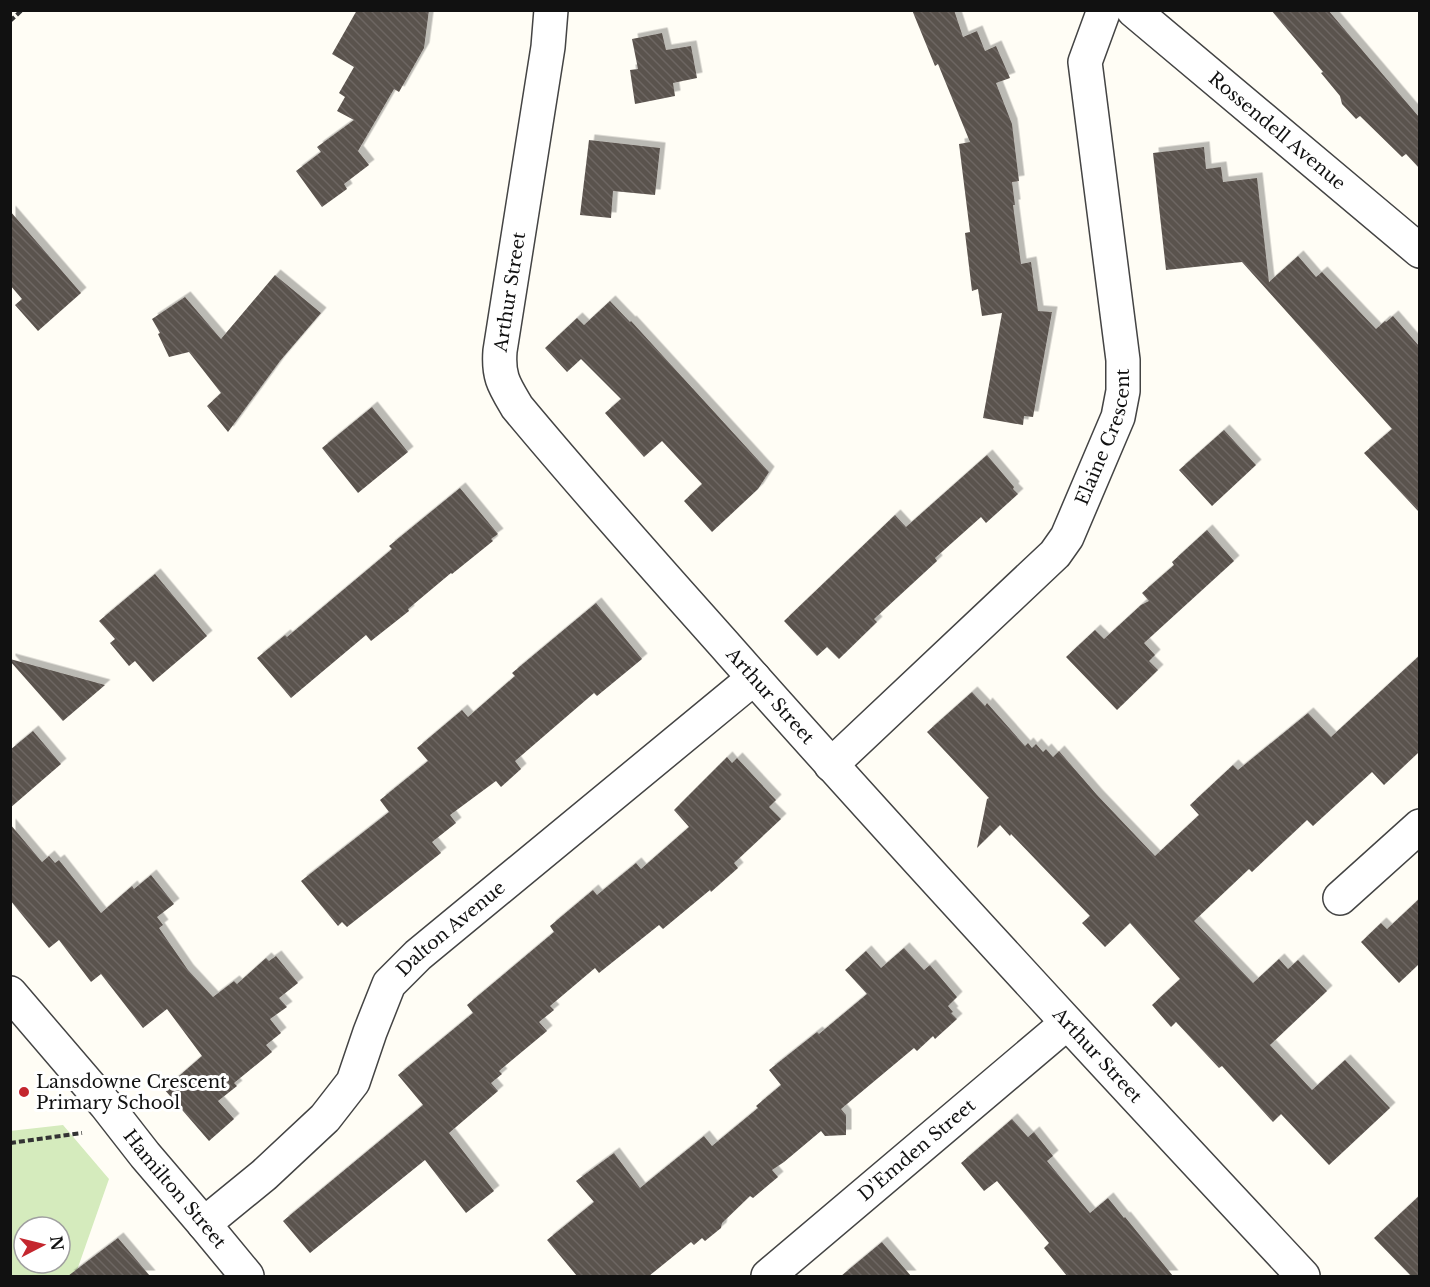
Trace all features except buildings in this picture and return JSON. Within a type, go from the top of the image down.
[{"type":"street","name":"Arthur Street","points":[[552,10],[500,351],[499,368],[503,383],[517,407],[575,476],[831,765],[1066,1023],[1303,1276]]},
{"type":"street","name":"Elaine Crescent","points":[[831,765],[1055,554],[1067,537],[1118,417],[1123,391],[1122,360],[1085,62],[1104,10]]},
{"type":"street","name":"Rossendell Avenue","points":[[1133,10],[1419,251]]},
{"type":"street","name":"Dalton Avenue","points":[[204,1224],[264,1175],[325,1118],[353,1082],[389,984],[418,955],[754,678]]},
{"type":"street","points":[[1340,898],[1419,826]]},
{"type":"street","name":"Hamilton Street","points":[[10,993],[247,1276]]},
{"type":"street","name":"D'Emden Street","points":[[768,1276],[1066,1023]]},
{"type":"path","points":[[10,21],[22,10]]},
{"type":"path","points":[[10,1143],[85,1132]]},
{"type":"green space","points":[[63,1125],[109,1179],[75,1276],[11,1276],[10,1131]]},
{"type":"place","name":"Lansdowne Crescent Primary School","points":[[24,1092]]}]
